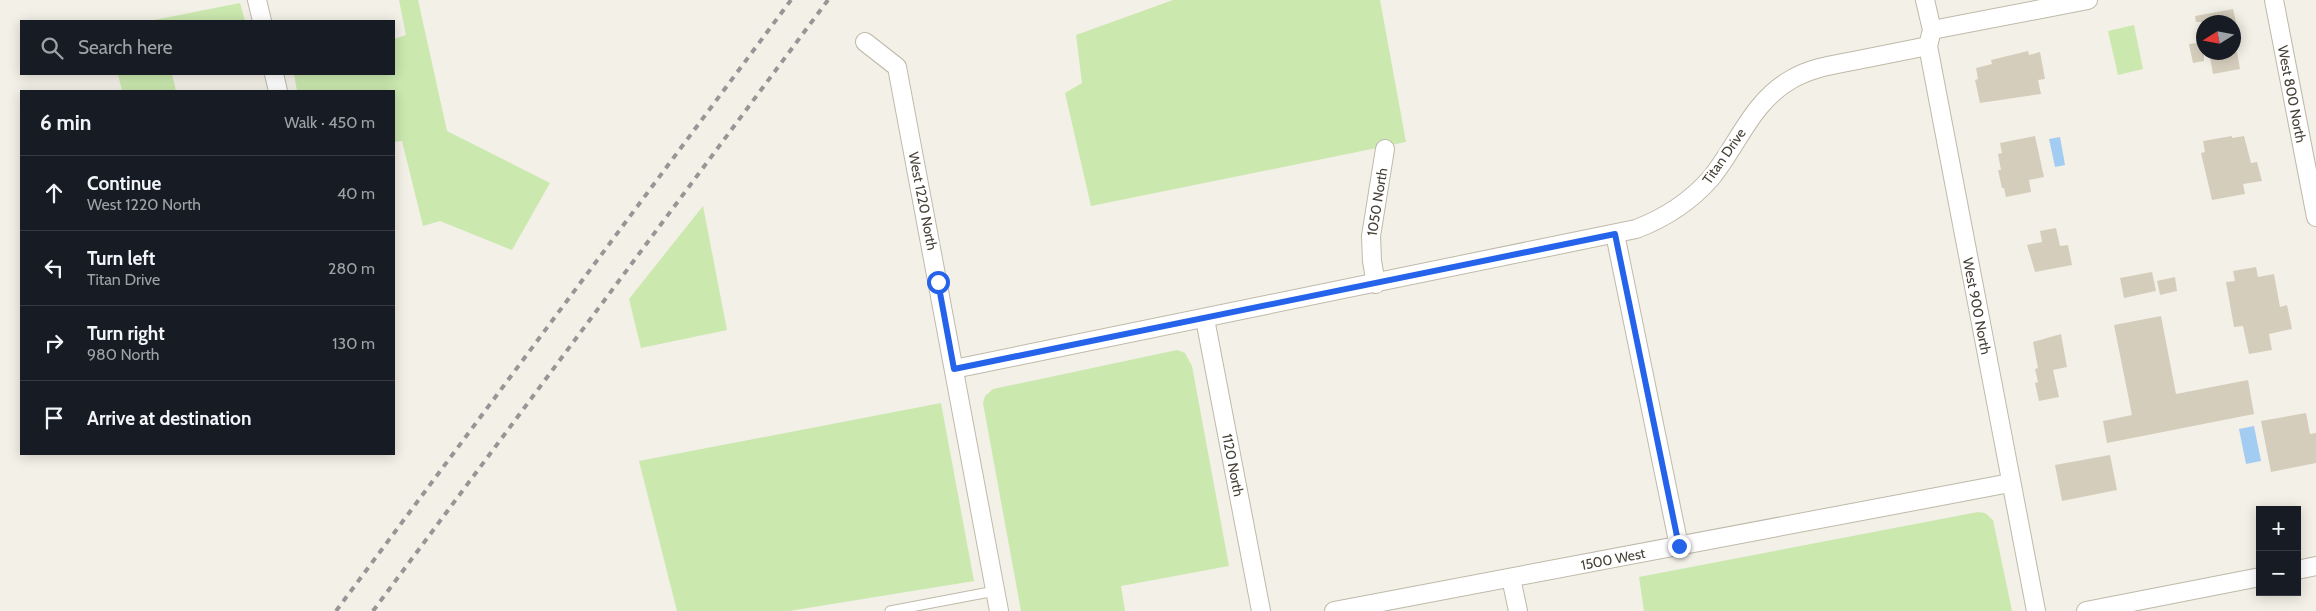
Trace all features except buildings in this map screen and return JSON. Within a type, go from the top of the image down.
[{"type":"street","points":[[257,0],[262,20]]},
{"type":"street","name":"West 900 North","points":[[1925,0],[1930,38],[2010,483],[2036,611]]},
{"type":"street","name":"Titan Drive","points":[[954,369],[1615,234],[1657,221],[1695,195],[1711,177],[1750,118],[1767,97],[1791,79],[1810,70],[1930,38],[2088,0]]},
{"type":"street","name":"West 800 North","points":[[2274,0],[2316,217]]},
{"type":"street","name":"West 1220 North","points":[[866,42],[897,67],[999,611]]},
{"type":"street","points":[[274,75],[278,90]]},
{"type":"street","name":"1050 North","points":[[1376,284],[1372,261],[1371,236],[1385,149]]},
{"type":"street","points":[[1615,234],[1679,546]]},
{"type":"street","name":"1120 North","points":[[1205,319],[1261,611]]},
{"type":"street","name":"1500 West","points":[[1334,611],[2010,483]]},
{"type":"street","points":[[2301,569],[2316,566]]},
{"type":"street","points":[[1512,578],[1518,611]]},
{"type":"street","points":[[2086,611],[2256,578]]},
{"type":"lane","points":[[890,611],[995,591]]},
{"type":"green space","points":[[399,0],[418,0],[447,131],[550,183],[512,250],[440,221],[423,226],[402,141],[395,142],[395,90],[297,90],[294,75],[395,75],[395,39],[406,35]]},
{"type":"green space","points":[[1173,0],[1380,0],[1406,142],[1091,206],[1065,93],[1082,83],[1076,35]]},
{"type":"green space","points":[[240,3],[245,20],[154,20]]},
{"type":"green space","points":[[2134,25],[2143,69],[2118,75],[2108,31]]},
{"type":"green space","points":[[118,75],[172,75],[176,90],[122,90]]},
{"type":"green space","points":[[703,206],[727,330],[641,348],[629,299]]},
{"type":"green space","points":[[1177,350],[1185,353],[1192,366],[1229,566],[1121,586],[1125,611],[1021,611],[983,403],[985,396],[993,389]]},
{"type":"green space","points":[[941,403],[974,581],[789,611],[677,611],[639,461]]},
{"type":"green space","points":[[1978,512],[1985,513],[1993,520],[2012,611],[1644,611],[1639,577]]},
{"type":"water","points":[[2060,137],[2065,165],[2055,167],[2049,139]]},
{"type":"water","points":[[2254,426],[2261,461],[2246,464],[2239,429]]},
{"type":"railway","points":[[336,611],[791,0]]},
{"type":"railway","points":[[373,611],[828,0]]},
{"type":"route","points":[[938,282],[954,369],[1615,234],[1679,546]]}]
